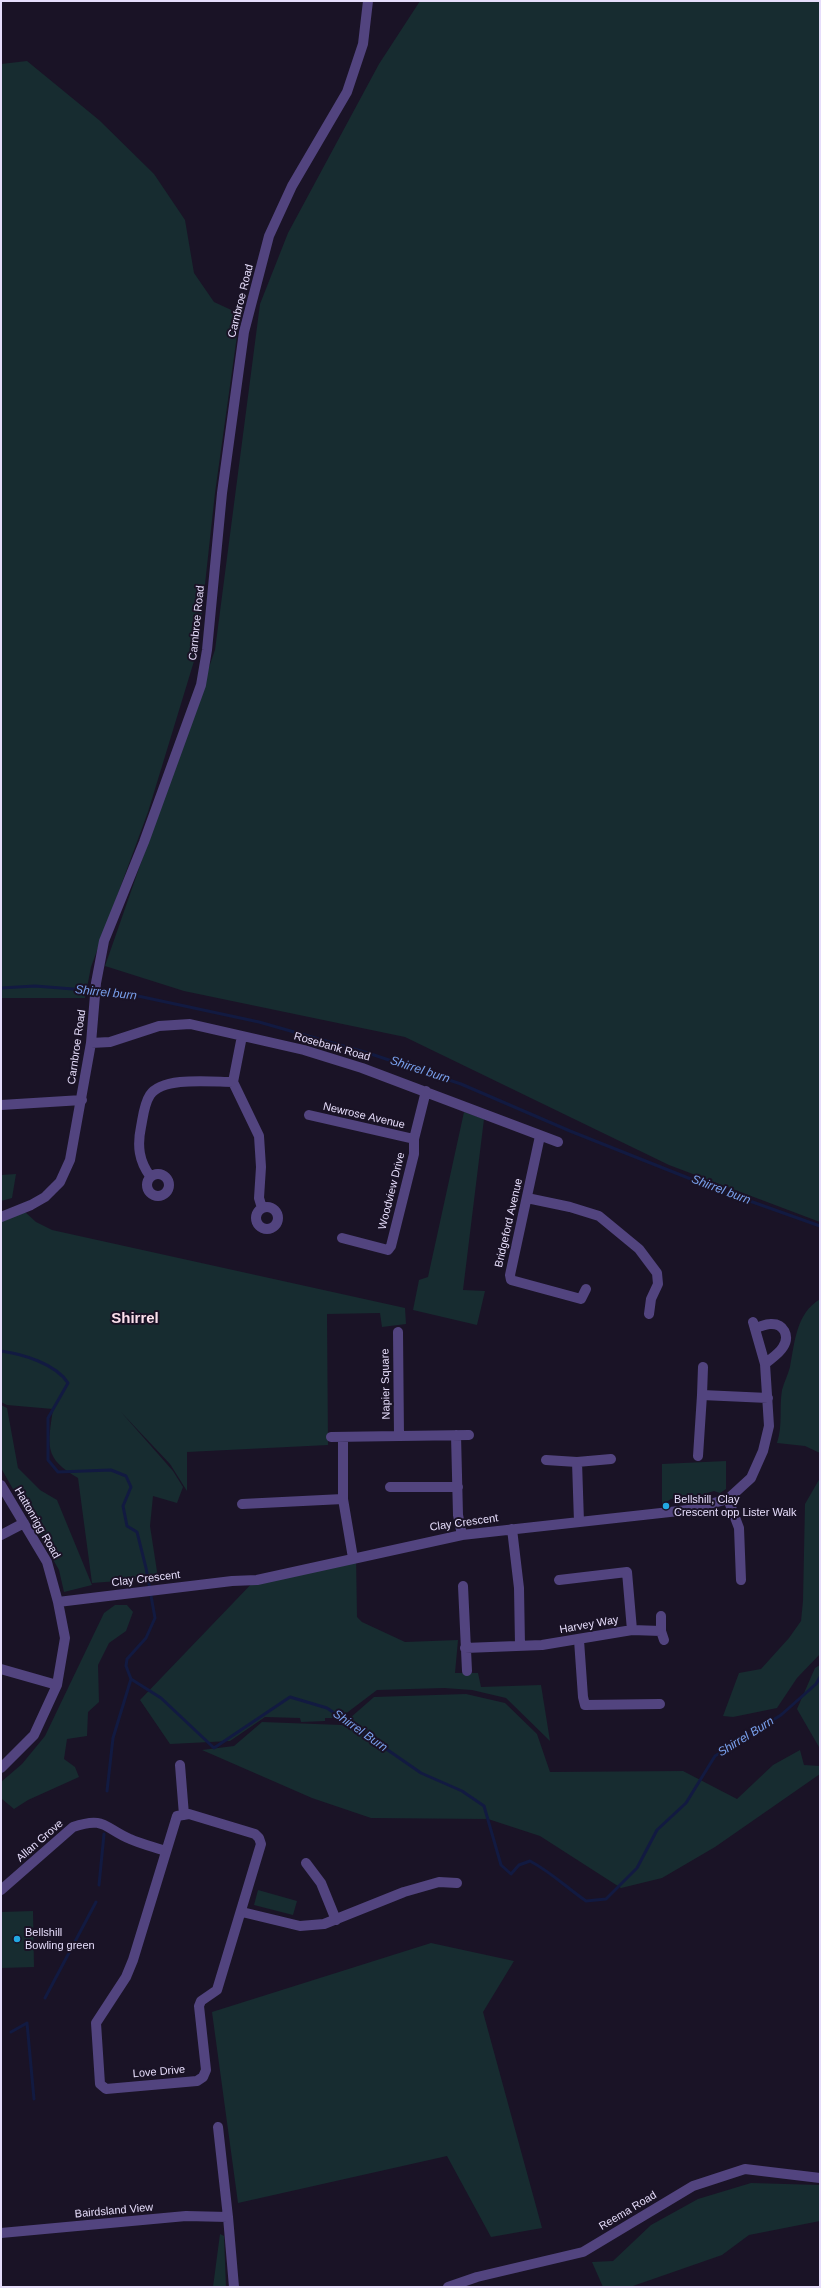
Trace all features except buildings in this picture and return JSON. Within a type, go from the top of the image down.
[{"type":"street","name":"Carnbroe Road","points":[[1,1217],[31,1205],[45,1197],[60,1182],[70,1160],[82,1100],[91,1043],[96,983],[104,941],[144,842],[201,685],[207,650],[222,492],[244,332],[270,236],[292,186],[347,92],[363,44],[368,1]]},
{"type":"street","name":"Rosebank Road","points":[[91,1043],[110,1042],[159,1026],[180,1024],[242,1036],[304,1050],[426,1091],[558,1142]]},
{"type":"street","points":[[242,1036],[233,1082],[259,1136],[261,1167],[259,1198],[262,1208]]},
{"type":"street","points":[[150,1176],[141,1161],[138,1144],[144,1111],[150,1095],[162,1086],[176,1082],[233,1082]]},
{"type":"street","name":"Woodview Drive","points":[[342,1238],[388,1250],[414,1154],[414,1139],[426,1091]]},
{"type":"street","points":[[1,1106],[82,1100]]},
{"type":"street","name":"Newrose Avenue","points":[[309,1115],[414,1139]]},
{"type":"street","name":"Bridgeford Avenue","points":[[540,1136],[527,1198],[509,1271],[511,1280],[581,1299],[586,1289]]},
{"type":"street","points":[[527,1198],[570,1207],[599,1216],[640,1249],[657,1273],[658,1284],[651,1299],[648,1314]]},
{"type":"street","name":"Clay Crescent","points":[[58,1602],[247,1579],[257,1580],[462,1535],[688,1510],[728,1499],[751,1478],[763,1451],[769,1426],[765,1364],[754,1325],[779,1325],[785,1331],[786,1341],[782,1349],[765,1364]]},
{"type":"street","name":"Napier Square","points":[[398,1332],[399,1436]]},
{"type":"street","points":[[698,1456],[703,1367]]},
{"type":"street","points":[[702,1395],[768,1398]]},
{"type":"street","points":[[456,1435],[458,1516],[462,1535]]},
{"type":"street","points":[[332,1437],[468,1435]]},
{"type":"street","points":[[342,1438],[343,1499],[353,1558]]},
{"type":"street","points":[[546,1460],[577,1462],[611,1459]]},
{"type":"street","points":[[577,1462],[579,1522]]},
{"type":"street","name":"Hattonrigg Road","points":[[1,1485],[47,1562],[58,1602],[65,1638],[57,1685],[34,1736],[1,1768]]},
{"type":"street","points":[[390,1487],[458,1487]]},
{"type":"street","points":[[242,1504],[343,1499]]},
{"type":"street","points":[[728,1499],[739,1528],[741,1580]]},
{"type":"street","points":[[1,1535],[24,1523]]},
{"type":"street","points":[[512,1529],[519,1588],[520,1645]]},
{"type":"street","name":"Harvey Way","points":[[465,1648],[542,1645],[632,1630],[627,1572],[559,1580]]},
{"type":"street","points":[[463,1586],[467,1671]]},
{"type":"street","points":[[632,1630],[662,1636],[661,1616]]},
{"type":"street","points":[[579,1640],[583,1697],[585,1705],[660,1704]]},
{"type":"street","points":[[1,1669],[57,1685]]},
{"type":"street","points":[[180,1765],[184,1815]]},
{"type":"street","name":"Love Drive","points":[[189,1814],[247,1832],[259,1838],[261,1844],[242,1912],[217,1990],[201,2002],[199,2006],[206,2070],[203,2077],[197,2081],[102,2088],[99,2076],[96,2023],[126,1977],[133,1960],[177,1816],[184,1815],[189,1814]]},
{"type":"street","name":"Allan Grove","points":[[1,1890],[73,1827],[87,1822],[101,1822],[130,1839],[166,1851]]},
{"type":"street","points":[[306,1863],[321,1883],[336,1920]]},
{"type":"street","points":[[242,1912],[300,1926],[324,1924],[404,1892],[439,1882],[457,1883]]},
{"type":"street","points":[[218,2127],[234,2287]]},
{"type":"street","name":"Reema Road","points":[[448,2287],[477,2277],[583,2252],[693,2186],[745,2169],[820,2178]]},
{"type":"street","name":"Bairdsland View","points":[[1,2233],[186,2216],[228,2217]]},
{"type":"green space","points":[[420,1],[820,1],[820,1222],[669,1165],[405,1037],[184,991],[105,966],[215,650],[260,304],[288,233],[379,64]]},
{"type":"green space","points":[[27,61],[99,120],[154,174],[185,220],[194,273],[214,302],[240,314],[215,493],[198,648],[148,812],[91,967],[85,998],[1,998],[1,64]]},
{"type":"green space","points":[[464,1112],[484,1119],[463,1290],[485,1291],[477,1325],[413,1310],[419,1280],[428,1277]]},
{"type":"green space","points":[[16,1174],[12,1198],[1,1201],[1,1175]]},
{"type":"green space","points":[[25,1212],[36,1222],[52,1230],[405,1308],[406,1324],[382,1327],[380,1313],[327,1314],[328,1445],[187,1452],[187,1491],[170,1464],[121,1412],[173,1471],[183,1487],[177,1503],[153,1496],[150,1526],[158,1578],[92,1583],[78,1478],[59,1464],[53,1457],[50,1450],[49,1441],[53,1409],[7,1405],[1,1402],[1,1221]]},
{"type":"green space","points":[[820,1299],[820,1453],[805,1446],[777,1443],[780,1430],[782,1390],[790,1367],[795,1338],[801,1320],[806,1312]]},
{"type":"green space","points":[[1,1405],[7,1408],[18,1468],[40,1490],[57,1500],[92,1585],[64,1592],[59,1570],[1,1468]]},
{"type":"green space","points":[[726,1461],[726,1489],[720,1493],[714,1491],[694,1497],[671,1499],[662,1505],[662,1464]]},
{"type":"green space","points":[[820,1478],[820,1654],[797,1678],[777,1708],[733,1717],[723,1716],[739,1673],[761,1669],[789,1638],[801,1621],[803,1601],[805,1504]]},
{"type":"green space","points":[[356,1555],[357,1617],[362,1622],[405,1642],[458,1640],[455,1673],[478,1673],[481,1687],[541,1685],[550,1741],[506,1698],[472,1690],[444,1688],[377,1690],[340,1718],[325,1718],[325,1721],[301,1722],[300,1718],[265,1717],[230,1741],[170,1744],[140,1700],[258,1577]]},
{"type":"green space","points":[[115,1605],[127,1605],[133,1612],[126,1631],[109,1643],[98,1665],[99,1702],[88,1712],[87,1736],[67,1739],[64,1759],[75,1767],[79,1777],[28,1800],[14,1809],[2,1799],[1,1782],[22,1764],[45,1736],[104,1613]]},
{"type":"green space","points":[[820,1665],[819,1747],[797,1709],[815,1668]]},
{"type":"green space","points":[[466,1694],[505,1703],[537,1734],[550,1772],[683,1771],[737,1799],[773,1765],[800,1750],[804,1765],[820,1766],[820,1774],[715,1847],[662,1878],[621,1888],[540,1836],[488,1819],[371,1818],[312,1798],[202,1750],[234,1746],[262,1722],[342,1725],[374,1697]]},
{"type":"green space","points":[[258,1890],[297,1901],[293,1915],[254,1905]]},
{"type":"green space","name":"Bellshill Bowling green","points":[[33,1911],[34,1967],[1,1968],[1,1912]]},
{"type":"green space","points":[[431,1943],[514,1961],[483,2012],[542,2228],[491,2237],[447,2156],[238,2203],[212,2012]]},
{"type":"green space","points":[[751,2183],[820,2185],[820,2221],[749,2235],[722,2255],[630,2287],[603,2287],[592,2262],[613,2261],[651,2225],[698,2199]]},
{"type":"green space","points":[[220,2234],[224,2236],[226,2287],[213,2287]]},
{"type":"waterway","name":"Shirrel burn","points":[[1,988],[35,986],[124,993],[259,1022],[368,1053],[461,1084],[570,1131],[716,1189],[820,1226]]},
{"type":"waterway","name":"Shirrel Burn","points":[[1,1351],[29,1357],[47,1365],[56,1370],[68,1383],[48,1418],[48,1460],[58,1472],[111,1470],[126,1476],[131,1487],[123,1506],[127,1526],[137,1532],[146,1568],[155,1618],[146,1638],[127,1659],[126,1666],[131,1679],[161,1698],[214,1748],[290,1697],[327,1708],[421,1773],[462,1791],[484,1806],[501,1865],[511,1874],[519,1865],[530,1861],[545,1870],[586,1901],[606,1899],[637,1868],[657,1830],[686,1803],[715,1756],[781,1715],[816,1684],[820,1677]]},
{"type":"waterway","points":[[107,1791],[113,1738],[131,1679]]},
{"type":"waterway","points":[[99,1885],[104,1834]]},
{"type":"waterway","points":[[45,1998],[96,1902]]},
{"type":"waterway","points":[[11,2032],[27,2023],[34,2099]]},
{"type":"place","name":"Bellshill, Clay Crescent opp Lister Walk","points":[[666,1506]]},
{"type":"place","name":"Bellshill Bowling green","points":[[17,1939]]},
{"type":"district","name":"Shirrel","points":[[135,1319]]}]
